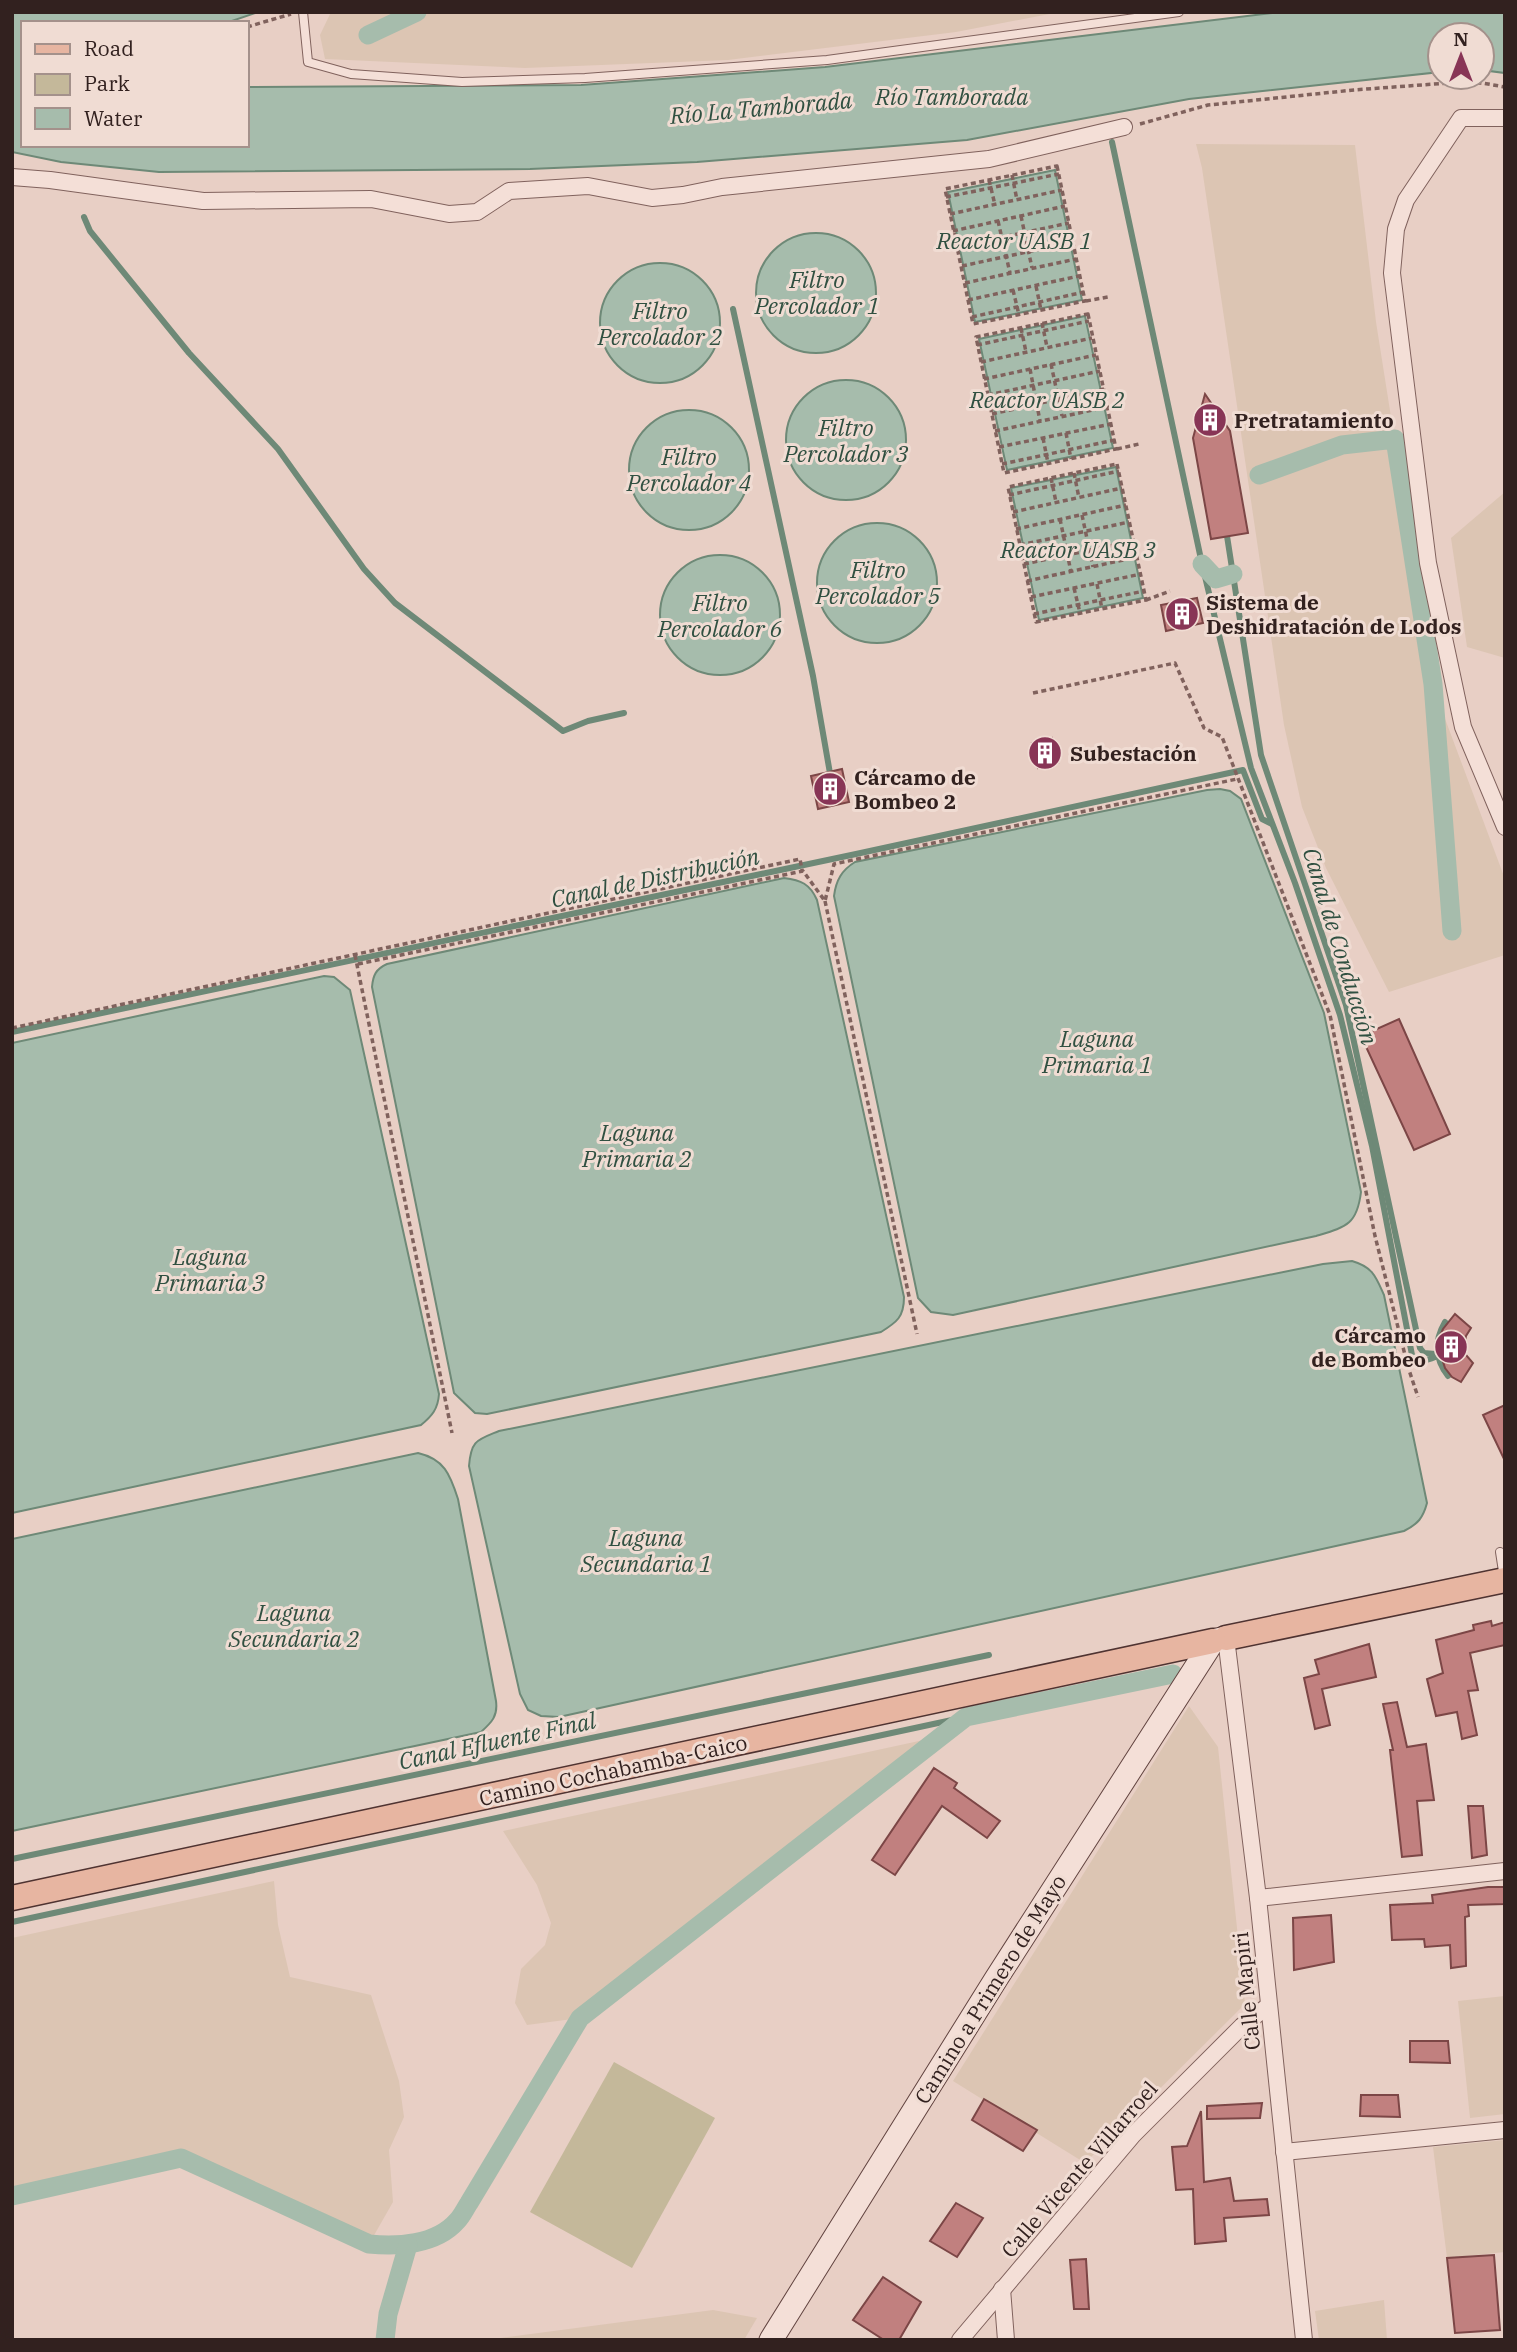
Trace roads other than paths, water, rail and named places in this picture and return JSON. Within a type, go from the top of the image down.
[{"type":"main road","name":"Camino Cochabamba-Caico","points":[[12,1898],[1505,1580]]},
{"type":"main road","name":"Camino a Primero de Mayo","points":[[771,2340],[1004,1967],[1220,1640]]},
{"type":"street","points":[[1505,118],[1461,118],[1405,200],[1396,229],[1392,273],[1428,563],[1463,727],[1505,827]]},
{"type":"street","points":[[12,177],[203,201],[371,199],[449,214],[477,212],[509,191],[588,186],[652,198],[683,195],[722,187],[989,159],[1124,127]]},
{"type":"street","name":"Calle Mapiri","points":[[1220,1640],[1258,1898],[1304,2340]]},
{"type":"street","points":[[1258,1898],[1505,1871]]},
{"type":"street","name":"Calle Vicente Villarroel","points":[[960,2340],[1133,2134],[1242,2026],[1268,2006]]},
{"type":"street","points":[[1284,2152],[1505,2130]]},
{"type":"street","points":[[1002,2289],[1006,2340]]},
{"type":"lane","points":[[303,12],[308,62],[351,74],[462,82],[585,78],[827,60],[1179,12]]},
{"type":"lane","points":[[1500,1552],[1505,1580]]},
{"type":"water","name":"Río Tamborada","points":[[12,12],[258,12],[232,21],[21,21],[21,147],[248,147],[248,87],[581,85],[825,67],[1281,12],[1505,12],[1505,73],[1496,72],[1496,21],[1426,21],[1426,74],[1189,99],[967,140],[697,162],[530,169],[159,172],[61,162],[12,152]]},
{"type":"water","name":"Reactor UASB 1","points":[[1055,170],[1082,300],[975,322],[948,192]]},
{"type":"water","name":"Filtro Percolador 1","points":[[816,233],[839,238],[858,251],[871,270],[876,293],[871,316],[858,335],[839,348],[816,353],[793,348],[774,335],[761,316],[756,293],[761,270],[774,251],[793,238]]},
{"type":"water","name":"Filtro Percolador 2","points":[[660,263],[683,268],[702,281],[715,300],[720,323],[715,346],[702,365],[683,378],[660,383],[637,378],[618,365],[605,346],[600,323],[605,300],[618,281],[637,268]]},
{"type":"water","name":"Reactor UASB 2","points":[[1085,316],[1113,448],[1007,470],[979,339]]},
{"type":"water","name":"Filtro Percolador 3","points":[[846,380],[869,385],[888,398],[901,417],[906,440],[901,463],[888,482],[869,495],[846,500],[823,495],[804,482],[791,463],[786,440],[791,417],[804,398],[823,385]]},
{"type":"water","name":"Filtro Percolador 4","points":[[689,410],[712,415],[731,428],[744,447],[749,470],[744,493],[731,512],[712,525],[689,530],[666,525],[647,512],[634,493],[629,470],[634,447],[647,428],[666,415]]},
{"type":"water","name":"Reactor UASB 3","points":[[1116,467],[1143,598],[1039,620],[1011,488]]},
{"type":"water","name":"Filtro Percolador 5","points":[[877,523],[900,528],[919,541],[932,560],[937,583],[932,606],[919,625],[900,638],[877,643],[854,638],[835,625],[822,606],[817,583],[822,560],[835,541],[854,528]]},
{"type":"water","name":"Filtro Percolador 6","points":[[720,555],[743,560],[762,573],[775,592],[780,615],[775,638],[762,657],[743,670],[720,675],[697,670],[678,657],[665,638],[660,615],[665,592],[678,573],[697,560]]},
{"type":"water","name":"Laguna Primaria 1","points":[[1220,789],[1230,791],[1241,799],[1324,1013],[1361,1192],[1353,1218],[1342,1227],[1316,1236],[953,1315],[931,1312],[918,1298],[834,896],[840,876],[855,862]]},
{"type":"water","name":"Laguna Primaria 2","points":[[784,878],[804,884],[817,900],[904,1297],[901,1314],[881,1332],[487,1414],[475,1413],[454,1393],[372,987],[376,973],[387,964]]},
{"type":"water","name":"Laguna Primaria 3","points":[[324,976],[334,977],[350,990],[439,1394],[434,1412],[421,1425],[12,1513],[12,1043]]},
{"type":"water","name":"Laguna Secundaria 1","points":[[1352,1261],[1365,1266],[1373,1274],[1384,1295],[1427,1503],[1419,1520],[1404,1531],[559,1717],[541,1716],[528,1710],[520,1694],[469,1466],[471,1451],[480,1439],[499,1431],[1323,1264]]},
{"type":"water","name":"Laguna Secundaria 2","points":[[418,1453],[434,1459],[445,1469],[458,1499],[496,1701],[495,1715],[481,1732],[12,1831],[12,1539]]},
{"type":"waterway","points":[[368,35],[417,12]]},
{"type":"waterway","points":[[1112,142],[1202,564],[1251,768],[1295,883],[1340,1015],[1372,1146],[1412,1355],[1423,1360],[1435,1357]]},
{"type":"waterway","points":[[84,217],[90,231],[189,353],[278,449],[364,569],[395,603],[563,731],[588,721],[624,713]]},
{"type":"waterway","points":[[733,309],[813,676],[831,779]]},
{"type":"waterway","points":[[1259,475],[1342,445],[1395,439],[1433,684],[1452,931]]},
{"type":"waterway","name":"Canal de Conducción","points":[[1227,536],[1261,755],[1346,1005],[1420,1348],[1424,1353],[1435,1354]]},
{"type":"waterway","points":[[1202,564],[1216,579],[1233,574]]},
{"type":"waterway","name":"Canal de Distribución","points":[[12,1032],[1243,770],[1262,819],[1272,824]]},
{"type":"waterway","name":"Canal de Conducción","points":[[1445,1322],[1437,1349],[1440,1363],[1448,1376]]},
{"type":"waterway","name":"Canal Efluente Final","points":[[12,1859],[989,1655]]},
{"type":"waterway","points":[[12,2196],[181,2158],[369,2244],[392,2245],[427,2240],[448,2229],[462,2215],[580,2018],[966,1717],[1173,1674]]},
{"type":"waterway","points":[[12,1922],[966,1717]]},
{"type":"waterway","points":[[385,2340],[388,2314],[408,2245]]},
{"type":"place","name":"Pretratamiento","points":[[1210,420]]},
{"type":"place","name":"Sistema de Deshidratación de Lodos","points":[[1182,614]]},
{"type":"place","name":"Subestación","points":[[1045,753]]},
{"type":"place","name":"Cárcamo de Bombeo 2","points":[[830,789]]},
{"type":"place","name":"Cárcamo de Bombeo","points":[[1451,1347]]},
{"type":"water label","name":"Río La Tamborada","points":[[761,107]]}]
